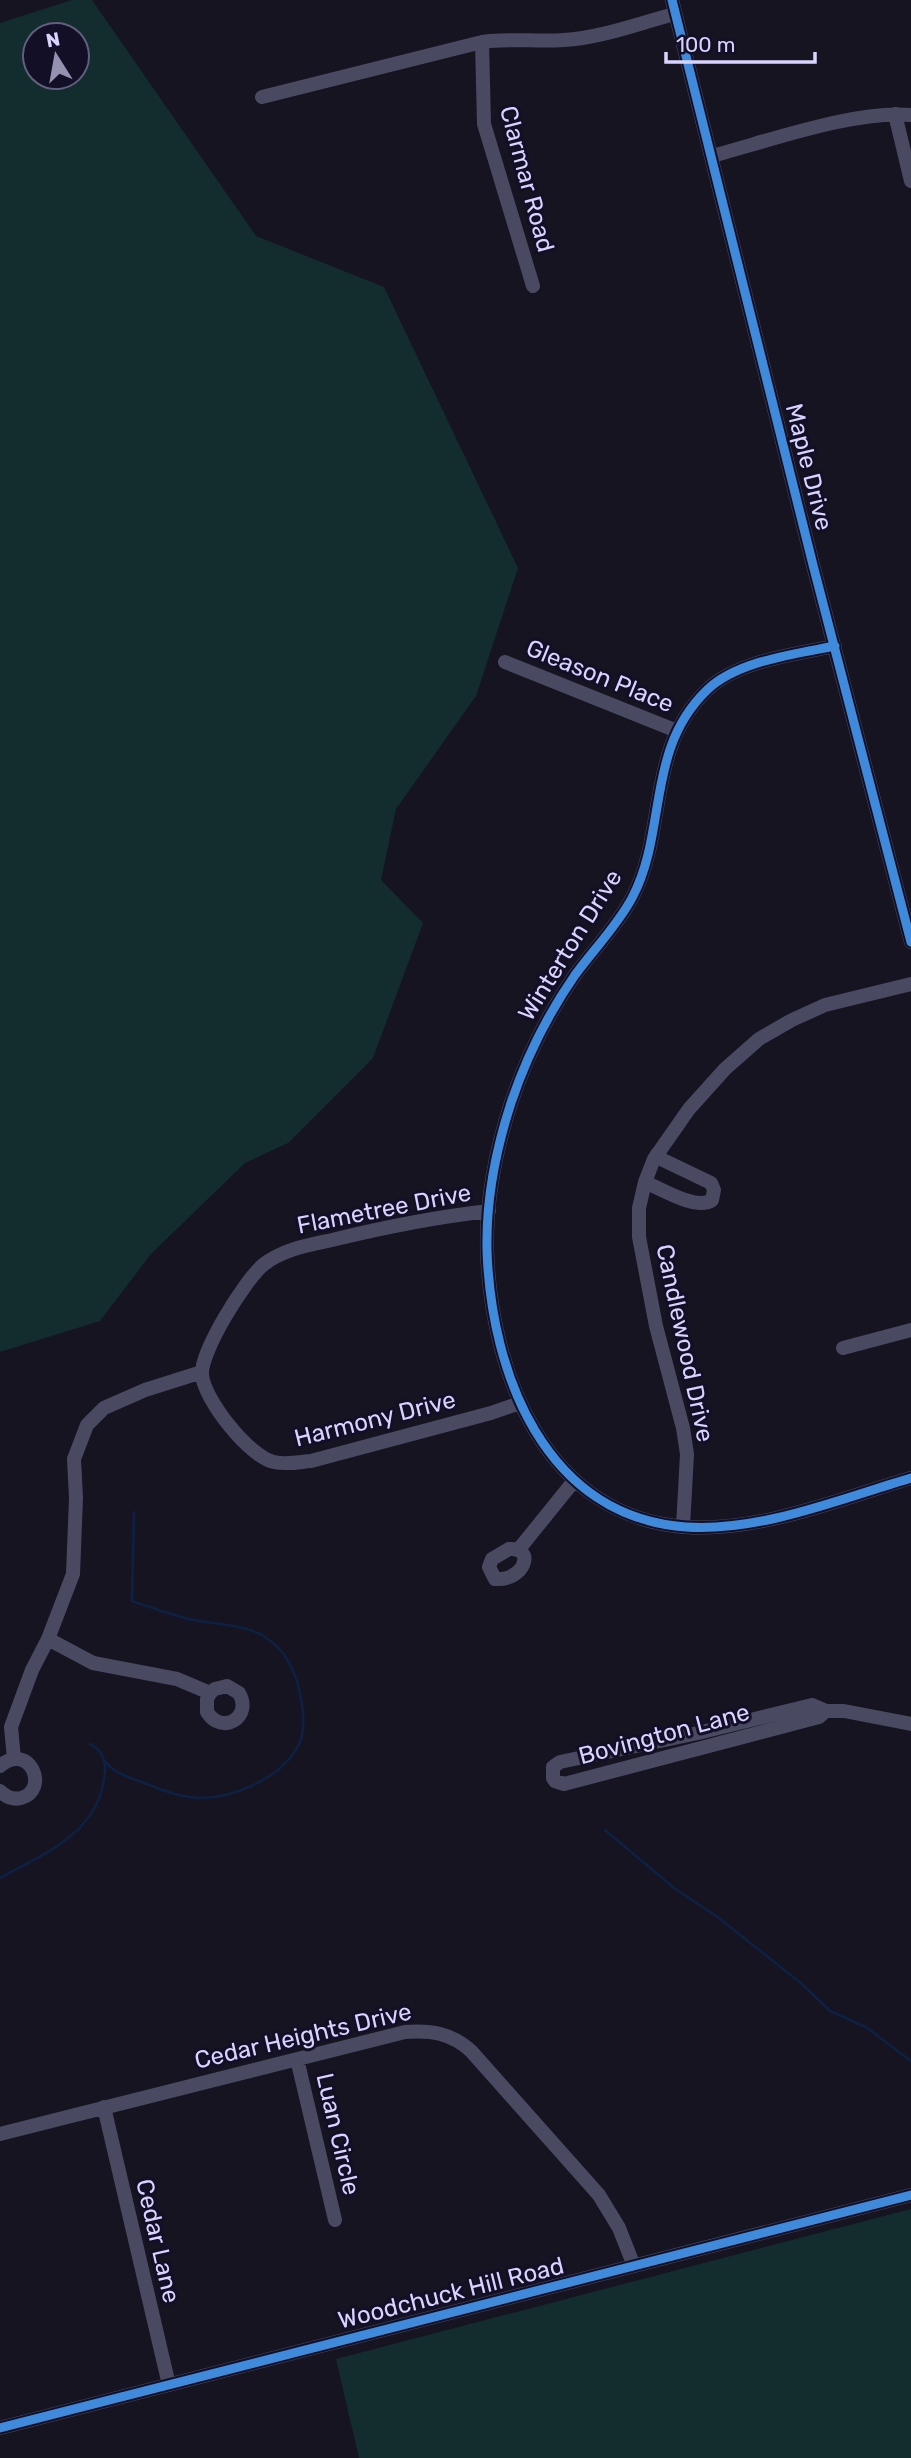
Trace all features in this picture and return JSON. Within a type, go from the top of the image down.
[{"type":"street","points":[[262,97],[482,42],[504,39],[564,41],[586,38],[674,7]]},
{"type":"street","name":"Maple Drive","points":[[674,7],[911,942]]},
{"type":"street","name":"Clarmar Road","points":[[482,42],[484,124],[533,286]]},
{"type":"street","points":[[712,156],[832,124],[894,114],[911,115]]},
{"type":"street","points":[[894,114],[911,181]]},
{"type":"street","name":"Winterton Drive","points":[[835,646],[742,669],[718,681],[687,713],[667,758],[650,841],[633,896],[553,1009],[520,1079],[498,1146],[489,1211],[489,1283],[498,1331],[520,1403],[543,1445],[573,1481],[623,1511],[660,1523],[716,1528],[748,1524],[805,1510],[911,1478]]},
{"type":"street","name":"Gleason Place","points":[[505,662],[677,732]]},
{"type":"street","name":"Candlewood Drive","points":[[683,1527],[687,1454],[683,1428],[656,1326],[639,1237],[639,1208],[645,1182],[657,1154],[689,1109],[743,1051],[759,1039],[825,1005],[911,984]]},
{"type":"street","points":[[645,1182],[692,1203],[704,1205],[712,1200],[714,1190],[711,1183],[663,1160],[657,1154]]},
{"type":"street","name":"Flametree Drive","points":[[202,1372],[203,1363],[223,1322],[245,1284],[263,1265],[282,1253],[390,1226],[489,1211]]},
{"type":"street","points":[[843,1348],[911,1331]]},
{"type":"street","points":[[14,1759],[11,1727],[73,1574],[76,1498],[74,1459],[87,1425],[104,1408],[202,1372]]},
{"type":"street","name":"Harmony Drive","points":[[202,1372],[206,1391],[243,1441],[259,1456],[273,1462],[289,1464],[311,1461],[520,1403]]},
{"type":"street","points":[[519,1549],[573,1481]]},
{"type":"street","points":[[48,1639],[93,1662],[177,1679],[210,1693]]},
{"type":"street","name":"Bovington Lane","points":[[738,1730],[564,1784],[555,1782],[553,1777],[553,1767],[560,1762],[738,1730],[819,1717],[827,1711],[845,1711],[911,1724]]},
{"type":"street","points":[[0,1766],[14,1759],[21,1759],[30,1765],[36,1778],[29,1794],[16,1799],[7,1797],[0,1791]]},
{"type":"street","name":"Cedar Heights Drive","points":[[0,2134],[405,2032],[427,2030],[444,2034],[462,2043],[599,2195],[620,2228],[634,2266]]},
{"type":"street","name":"Luan Circle","points":[[297,2059],[335,2221]]},
{"type":"street","name":"Cedar Lane","points":[[104,2108],[169,2385]]},
{"type":"street","name":"Woodchuck Hill Road","points":[[0,2428],[911,2195]]},
{"type":"green space","points":[[72,0],[92,0],[256,236],[384,287],[518,568],[476,696],[396,809],[381,880],[423,923],[373,1058],[288,1143],[245,1163],[151,1254],[100,1321],[0,1352],[0,23]]},
{"type":"green space","points":[[911,2209],[911,2458],[359,2458],[336,2359]]},
{"type":"waterway","points":[[106,1762],[119,1773],[178,1795],[198,1798],[226,1795],[255,1784],[280,1768],[298,1746],[303,1733],[303,1710],[297,1681],[291,1666],[272,1642],[250,1630],[193,1620],[132,1601],[134,1512]]},
{"type":"waterway","points":[[0,1878],[69,1838],[94,1810],[101,1792],[105,1767],[99,1751],[90,1744]]},
{"type":"waterway","points":[[605,1830],[674,1888],[719,1918],[802,1984],[830,2011],[866,2027],[911,2061]]},
{"type":"cycle path","points":[[672,0],[813,565],[911,942]]},
{"type":"cycle path","points":[[835,646],[767,660],[734,672],[707,690],[687,713],[674,738],[666,764],[650,845],[632,898],[556,1005],[531,1053],[511,1103],[497,1157],[488,1213],[487,1250],[491,1297],[500,1344],[515,1389],[535,1431],[562,1467],[596,1497],[637,1517],[686,1527],[742,1524],[800,1512],[911,1478]]},
{"type":"cycle path","points":[[0,2428],[911,2195]]}]
